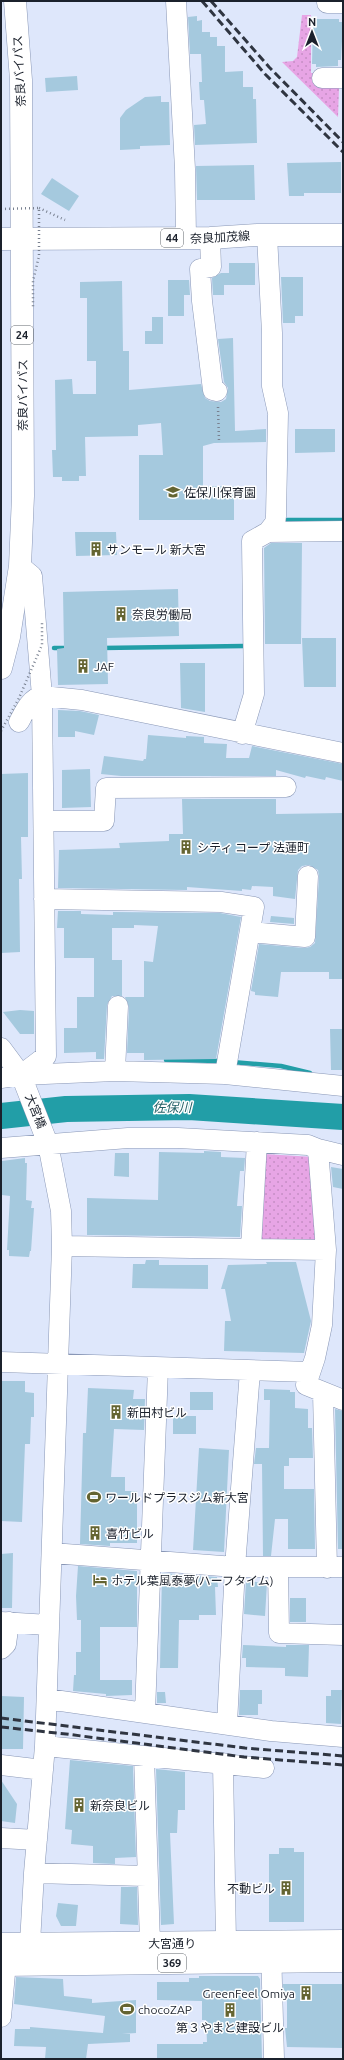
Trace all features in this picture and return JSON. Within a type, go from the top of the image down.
[{"type":"main road","name":"奈良バイパス","points":[[1,668],[9,637],[20,566],[23,496],[11,239],[22,80],[15,1]]},
{"type":"main road","name":"奈良加茂線","points":[[11,239],[210,238],[267,235],[343,235]]},
{"type":"main road","name":"大宮通り","points":[[4,1965],[272,1952],[343,1941]]},
{"type":"main road","name":"大宮通り","points":[[1,1944],[226,1943],[272,1952],[343,1961]]},
{"type":"street","points":[[176,1],[184,161],[186,238]]},
{"type":"street","points":[[322,78],[343,78]]},
{"type":"street","points":[[242,734],[254,694],[252,541],[268,532],[275,523],[276,516],[278,413],[272,386],[272,333],[267,235]]},
{"type":"street","points":[[210,238],[211,267],[200,269],[200,275],[213,390],[217,398]]},
{"type":"street","points":[[268,532],[343,531]]},
{"type":"street","points":[[20,566],[32,576],[42,696],[46,1056],[23,1081]]},
{"type":"street","points":[[7,725],[32,701],[37,697],[42,696],[82,700],[343,754]]},
{"type":"street","points":[[7,725],[26,725],[36,732],[42,742]]},
{"type":"street","points":[[44,820],[104,821],[106,788],[286,787]]},
{"type":"street","points":[[250,932],[305,937],[308,876]]},
{"type":"street","points":[[44,899],[221,902],[254,907],[225,1074]]},
{"type":"street","points":[[115,1071],[118,1006]]},
{"type":"street","name":"大宮橋","points":[[1,1048],[23,1081],[47,1140],[61,1211],[62,1246],[47,1699],[45,1746],[34,1873],[30,1943]]},
{"type":"street","points":[[1,1078],[23,1081],[115,1071],[225,1074],[343,1086]]},
{"type":"street","points":[[1,1148],[47,1140],[178,1138],[308,1145],[343,1155]]},
{"type":"street","points":[[251,1248],[257,1142]]},
{"type":"street","points":[[318,1149],[326,1250],[322,1325],[315,1358],[306,1385],[343,1400]]},
{"type":"street","points":[[62,1246],[326,1250]]},
{"type":"street","points":[[1,1362],[310,1372]]},
{"type":"street","points":[[145,1712],[158,1368]]},
{"type":"street","points":[[227,1724],[235,1567],[250,1371]]},
{"type":"street","points":[[52,1553],[151,1562],[235,1567],[335,1568],[323,1392]]},
{"type":"street","points":[[278,1567],[279,1633],[343,1635]]},
{"type":"street","points":[[1,1649],[6,1644],[5,1622],[49,1625]]},
{"type":"street","points":[[47,1699],[271,1730],[343,1737]]},
{"type":"street","points":[[45,1746],[264,1768]]},
{"type":"street","points":[[144,1756],[146,1876],[150,1943]]},
{"type":"street","points":[[223,1763],[226,1943]]},
{"type":"street","points":[[1,1765],[43,1770]]},
{"type":"street","points":[[1,1838],[37,1840]]},
{"type":"street","points":[[34,1873],[146,1876]]},
{"type":"street","points":[[1,2017],[4,1965],[30,1943]]},
{"type":"street","points":[[272,1952],[274,2059]]},
{"type":"path","points":[[1,209],[39,208],[65,220]]},
{"type":"path","points":[[33,307],[33,281],[39,256],[39,208]]},
{"type":"path","points":[[217,398],[219,441]]},
{"type":"path","points":[[7,725],[42,645],[42,622]]},
{"type":"shaded area","points":[[302,15],[311,15],[311,73],[320,73],[320,88],[339,88],[338,117],[282,62],[293,61],[297,57]]},
{"type":"shaded area","points":[[264,1154],[314,1157],[321,1245],[259,1239]]},
{"type":"building","points":[[197,16],[197,21],[202,20],[202,32],[210,32],[210,37],[217,37],[217,46],[225,46],[225,72],[243,71],[243,87],[253,87],[253,99],[256,99],[257,143],[195,145],[194,125],[206,124],[204,100],[200,100],[199,82],[202,82],[201,54],[190,54],[188,17]]},
{"type":"building","points":[[313,19],[339,19],[339,22],[343,22],[341,60],[338,60],[338,66],[316,67],[316,64],[312,64]]},
{"type":"building","points":[[77,76],[78,90],[46,92],[45,78]]},
{"type":"building","points":[[161,96],[161,102],[169,102],[170,145],[140,146],[140,149],[120,150],[120,118],[126,110],[145,97]]},
{"type":"building","points":[[341,162],[341,193],[304,193],[304,196],[289,196],[287,163]]},
{"type":"building","points":[[254,165],[255,200],[197,200],[196,166]]},
{"type":"building","points":[[52,178],[79,196],[69,211],[41,194]]},
{"type":"building","points":[[229,263],[255,263],[255,285],[224,285],[224,295],[213,295],[212,278],[221,273],[229,273]]},
{"type":"building","points":[[281,277],[303,277],[303,316],[295,316],[295,323],[283,323]]},
{"type":"building","points":[[168,280],[189,280],[190,295],[184,295],[184,316],[168,316]]},
{"type":"building","points":[[122,281],[123,351],[129,351],[129,390],[201,384],[205,398],[210,401],[221,402],[226,399],[228,388],[224,382],[218,339],[233,338],[235,431],[266,429],[266,442],[214,443],[203,446],[203,486],[234,486],[234,520],[139,520],[139,455],[163,455],[161,423],[138,425],[138,436],[85,437],[86,476],[79,476],[79,481],[62,481],[62,477],[53,477],[52,450],[56,450],[55,380],[72,379],[73,394],[96,394],[96,361],[87,361],[87,298],[80,298],[80,282]]},
{"type":"building","points":[[152,317],[163,317],[163,344],[145,344],[145,331],[152,331]]},
{"type":"building","points":[[295,429],[335,429],[335,452],[295,453]]},
{"type":"building","name":"サンモール 新大宮","points":[[75,532],[116,532],[117,555],[76,556]]},
{"type":"building","points":[[271,543],[302,543],[301,644],[265,644],[264,548]]},
{"type":"building","name":"奈良労働局","points":[[178,589],[179,636],[107,638],[108,684],[58,685],[57,649],[64,648],[63,592]]},
{"type":"building","points":[[302,638],[336,638],[336,687],[304,687]]},
{"type":"building","points":[[180,663],[205,663],[205,712],[181,708]]},
{"type":"building","points":[[58,710],[80,711],[99,715],[94,735],[75,731],[75,737],[58,737]]},
{"type":"building","points":[[148,735],[186,738],[186,736],[204,737],[204,743],[227,744],[226,758],[249,758],[252,746],[343,764],[343,781],[326,777],[325,780],[306,776],[305,778],[276,770],[276,776],[121,776],[101,774],[104,756],[143,761],[146,759]]},
{"type":"building","points":[[90,769],[91,807],[62,808],[62,770]]},
{"type":"building","points":[[28,773],[28,837],[21,837],[22,879],[19,879],[20,952],[1,953],[1,774]]},
{"type":"building","points":[[182,799],[276,799],[276,814],[343,813],[343,979],[329,979],[329,972],[281,972],[278,997],[255,995],[255,992],[251,991],[259,944],[304,948],[310,947],[315,943],[319,877],[318,870],[309,865],[302,866],[298,870],[295,899],[273,896],[273,887],[252,886],[251,890],[242,889],[242,891],[187,887],[187,890],[58,888],[59,850],[120,848],[119,843],[169,841],[169,834],[183,834]]},
{"type":"building","points":[[58,911],[81,911],[81,914],[113,915],[113,912],[220,913],[241,917],[216,1059],[144,1060],[144,1053],[127,1053],[129,1007],[125,997],[144,997],[144,961],[153,962],[158,926],[134,925],[134,928],[112,928],[112,960],[122,960],[122,996],[112,996],[107,1005],[104,1059],[96,1059],[96,1052],[64,1053],[64,1028],[77,1028],[77,997],[94,997],[94,958],[64,958],[64,928],[57,928]]},
{"type":"building","points":[[271,916],[294,918],[294,924],[270,922]]},
{"type":"building","points":[[20,1010],[34,1011],[34,1034],[20,1034],[3,1012]]},
{"type":"building","points":[[330,1029],[343,1029],[343,1070],[331,1070]]},
{"type":"building","points":[[204,1151],[221,1152],[221,1157],[245,1158],[244,1171],[240,1171],[237,1206],[242,1206],[240,1237],[87,1235],[87,1198],[158,1200],[159,1152],[204,1153]]},
{"type":"building","points":[[115,1153],[129,1153],[129,1177],[114,1176]]},
{"type":"building","points":[[25,1158],[25,1163],[27,1163],[26,1200],[32,1201],[31,1208],[34,1208],[31,1251],[29,1257],[9,1256],[9,1250],[7,1250],[10,1196],[2,1195],[2,1161]]},
{"type":"building","points":[[331,1167],[343,1169],[343,1189],[333,1187]]},
{"type":"building","points":[[146,1260],[159,1260],[159,1265],[208,1265],[208,1289],[132,1288],[133,1264],[145,1264]]},
{"type":"building","points":[[266,1262],[296,1262],[311,1321],[304,1353],[224,1351],[225,1321],[231,1321],[225,1289],[221,1289],[228,1265],[267,1264]]},
{"type":"building","points":[[1,1381],[25,1381],[25,1392],[34,1393],[34,1417],[31,1417],[30,1444],[25,1444],[22,1522],[1,1521]]},
{"type":"building","points":[[88,1388],[134,1390],[133,1399],[145,1399],[144,1430],[114,1429],[111,1477],[125,1477],[125,1491],[137,1491],[137,1543],[110,1543],[110,1546],[80,1544],[83,1433],[86,1433]]},
{"type":"building","points":[[264,1389],[290,1390],[290,1392],[295,1392],[295,1408],[308,1409],[308,1428],[312,1428],[313,1458],[289,1458],[289,1466],[284,1466],[284,1489],[314,1489],[315,1549],[288,1549],[288,1519],[275,1519],[271,1556],[263,1556],[262,1464],[254,1464],[256,1448],[269,1448],[270,1400],[264,1400]]},
{"type":"building","points":[[190,1392],[213,1392],[213,1410],[190,1410]]},
{"type":"building","points":[[335,1409],[343,1411],[343,1549],[338,1549]]},
{"type":"building","points":[[173,1416],[196,1416],[196,1434],[173,1434]]},
{"type":"building","points":[[199,1448],[229,1450],[224,1552],[193,1550]]},
{"type":"building","points":[[13,1553],[12,1608],[1,1608],[1,1554]]},
{"type":"building","points":[[78,1566],[137,1571],[137,1627],[100,1627],[100,1680],[132,1680],[132,1695],[106,1696],[106,1694],[73,1691],[74,1675],[76,1675],[76,1652],[81,1652],[81,1620],[77,1620],[76,1596]]},
{"type":"building","points":[[162,1573],[217,1577],[218,1587],[215,1587],[216,1615],[199,1615],[199,1620],[179,1620],[178,1668],[160,1668]]},
{"type":"building","points":[[246,1581],[267,1583],[265,1616],[244,1614]]},
{"type":"building","points":[[290,1598],[306,1598],[306,1622],[290,1622]]},
{"type":"building","points":[[243,1645],[286,1647],[286,1645],[309,1645],[308,1677],[285,1676],[285,1668],[246,1667],[246,1658],[242,1658]]},
{"type":"building","points":[[240,1690],[262,1690],[262,1704],[258,1704],[258,1715],[239,1715]]},
{"type":"building","points":[[331,1690],[342,1690],[341,1724],[326,1723],[326,1696],[331,1696]]},
{"type":"building","points":[[157,1692],[165,1692],[166,1703],[157,1703]]},
{"type":"building","points":[[1,1696],[24,1697],[23,1749],[1,1749]]},
{"type":"building","points":[[70,1760],[133,1766],[136,1857],[115,1858],[115,1864],[93,1863],[93,1846],[71,1844],[72,1830],[65,1829]]},
{"type":"building","points":[[156,1769],[185,1772],[185,1810],[178,1810],[177,1833],[170,1833],[174,1924],[161,1925]]},
{"type":"building","points":[[1,1780],[17,1804],[15,1823],[1,1821]]},
{"type":"building","name":"不動ビル","points":[[279,1848],[294,1848],[294,1852],[304,1852],[304,1922],[269,1922],[269,1854],[279,1854]]},
{"type":"building","points":[[121,1887],[137,1887],[138,1925],[120,1924]]},
{"type":"building","points":[[58,1903],[78,1905],[76,1926],[61,1926],[56,1916]]},
{"type":"building","points":[[199,1976],[258,1976],[260,1979],[262,2059],[157,2059],[157,2044],[203,2044],[203,2042],[207,2042],[206,2020],[202,2020],[202,2001],[157,2000],[157,1982],[189,1982],[189,1978],[199,1978]]},
{"type":"building","points":[[16,1977],[63,1979],[64,1996],[92,1999],[92,2003],[136,2000],[136,2033],[122,2034],[130,2034],[130,2042],[88,2044],[86,2059],[45,2059],[46,2047],[14,2046],[15,2029],[30,2029],[30,2027],[103,2033],[105,2016],[14,2004]]},
{"type":"building","points":[[283,1984],[343,1984],[343,2048],[287,2047],[285,2028],[287,2028],[287,2001],[284,2001]]},
{"type":"waterway","points":[[287,520],[343,520]]},
{"type":"waterway","points":[[102,648],[244,646]]},
{"type":"waterway","points":[[54,648],[69,648]]},
{"type":"waterway","points":[[166,1060],[223,1061]]},
{"type":"waterway","points":[[232,1062],[281,1066],[310,1073]]},
{"type":"waterway","name":"佐保川","points":[[1,1116],[66,1109],[189,1107],[343,1117]]},
{"type":"railway","points":[[202,1],[265,74],[343,152]]},
{"type":"railway","points":[[211,1],[269,67],[343,142]]},
{"type":"railway","points":[[1,1718],[245,1748],[343,1756]]},
{"type":"railway","points":[[1,1727],[244,1757],[343,1765]]},
{"type":"place","name":"佐保川保育園","points":[[173,492]]},
{"type":"place","name":"サンモール 新大宮","points":[[96,549]]},
{"type":"place","name":"奈良労働局","points":[[121,614]]},
{"type":"place","name":"JAF","points":[[83,666]]},
{"type":"place","name":"シティ コープ 法蓮町","points":[[186,847]]},
{"type":"place","name":"新田村ビル","points":[[116,1412]]},
{"type":"place","name":"ワールドプラスジム新大宮","points":[[94,1497]]},
{"type":"place","name":"喜竹ビル","points":[[95,1533]]},
{"type":"place","name":"ホテル葉風泰夢(ハーフタイム)","points":[[100,1580]]},
{"type":"place","name":"新奈良ビル","points":[[79,1805]]},
{"type":"place","name":"不動ビル","points":[[286,1888]]},
{"type":"place","name":"GreenFeel Omiya","points":[[306,1993]]},
{"type":"place","name":"chocoZAP","points":[[127,2009]]},
{"type":"place","name":"第３やまと建設ビル","points":[[230,2010]]}]
